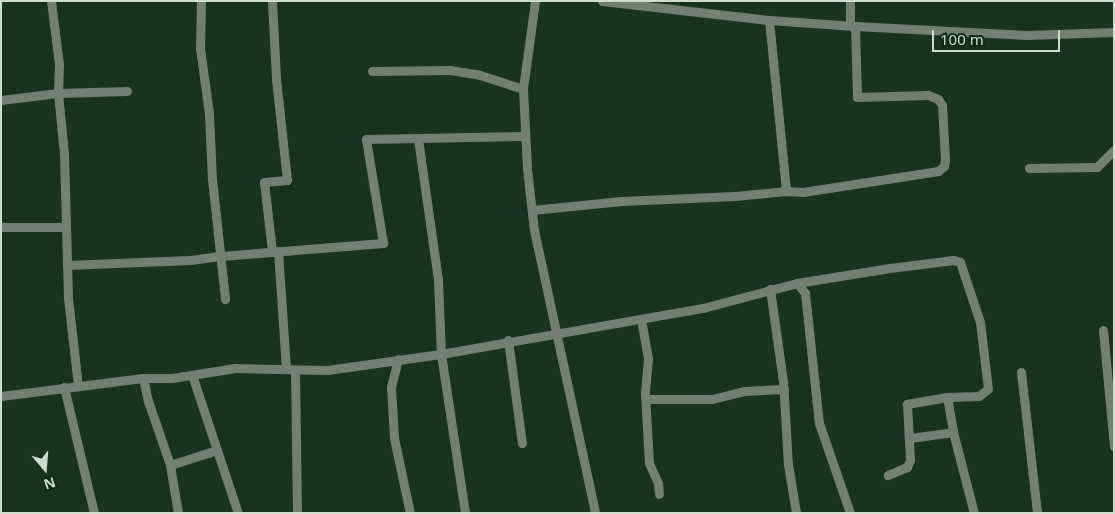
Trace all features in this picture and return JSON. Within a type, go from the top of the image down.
[{"type":"street","points":[[51,1],[59,64],[58,93],[64,154],[67,265],[78,386]]},
{"type":"street","points":[[200,1],[200,48],[209,114],[212,179],[224,299]]},
{"type":"street","points":[[272,1],[276,78],[287,180],[264,182],[290,370],[297,513]]},
{"type":"street","points":[[535,1],[523,88],[525,136],[532,210],[594,513]]},
{"type":"street","points":[[602,1],[769,20],[853,26],[1026,35],[1114,32]]},
{"type":"street","points":[[706,1],[706,12]]},
{"type":"street","points":[[532,210],[622,201],[735,196],[786,191],[804,192],[938,171],[944,166],[945,160],[942,105],[938,99],[928,95],[857,97],[850,1]]},
{"type":"street","points":[[769,20],[786,191]]},
{"type":"street","points":[[372,71],[450,70],[480,75],[523,88]]},
{"type":"street","points":[[1,100],[58,93],[127,92]]},
{"type":"street","points":[[67,265],[191,260],[275,251],[383,243],[366,140],[525,136]]},
{"type":"street","points":[[418,139],[438,280],[441,354],[465,513]]},
{"type":"street","points":[[1029,168],[1097,166],[1114,150]]},
{"type":"street","points":[[1,227],[65,227]]},
{"type":"street","points":[[1,396],[143,378],[172,378],[235,368],[327,370],[441,354],[508,340],[704,308],[797,283],[952,260],[960,262],[980,322],[988,388],[979,396],[948,396],[907,404],[910,460],[907,466],[888,475]]},
{"type":"street","points":[[797,283],[804,294],[819,423],[850,513]]},
{"type":"street","points":[[770,289],[784,389],[788,464],[796,513]]},
{"type":"street","points":[[641,319],[648,358],[646,399],[649,463],[658,483],[658,494]]},
{"type":"street","points":[[1103,330],[1114,446]]},
{"type":"street","points":[[508,340],[522,444]]},
{"type":"street","points":[[398,359],[391,387],[394,438],[410,513]]},
{"type":"street","points":[[1021,372],[1037,513]]},
{"type":"street","points":[[192,375],[238,513]]},
{"type":"street","points":[[143,378],[148,401],[170,465],[178,513]]},
{"type":"street","points":[[64,387],[94,513]]},
{"type":"street","points":[[646,399],[712,400],[744,391],[784,389]]},
{"type":"street","points":[[948,396],[953,432],[974,513]]},
{"type":"street","points":[[910,438],[953,432]]},
{"type":"street","points":[[170,465],[217,450]]}]
